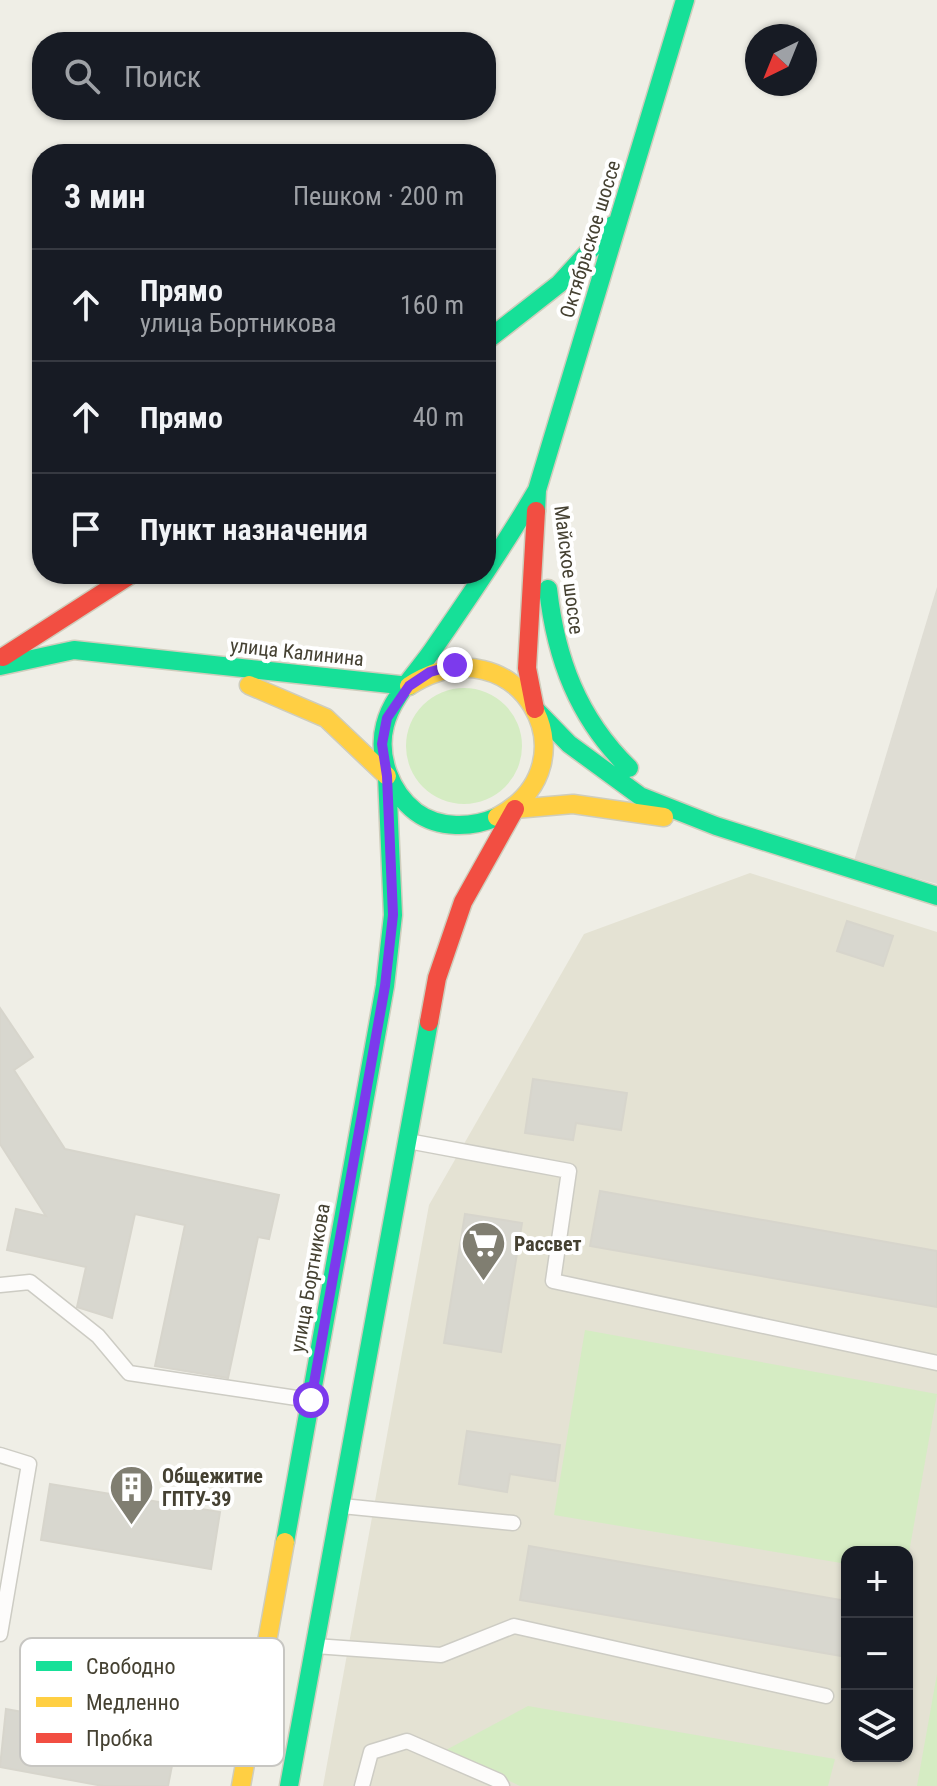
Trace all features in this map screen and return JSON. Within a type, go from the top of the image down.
[{"type":"main road","name":"Октябрьское шоссе","points":[[496,560],[537,490],[685,0]]},
{"type":"main road","points":[[496,333],[559,284],[620,217]]},
{"type":"main road","name":"Октябрьское шоссе","points":[[535,709],[527,668],[537,490]]},
{"type":"main road","name":"Майское шоссе","points":[[537,490],[550,615],[575,696],[589,723],[615,756],[675,807],[716,826]]},
{"type":"main road","points":[[0,659],[116,584]]},
{"type":"main road","name":"Октябрьское шоссе","points":[[409,686],[479,584]]},
{"type":"main road","name":"улица Калинина","points":[[0,666],[74,650],[409,686]]},
{"type":"main road","name":"улица Калинина","points":[[180,662],[311,707],[345,730],[387,776]]},
{"type":"main road","points":[[289,1786],[437,978],[463,902],[515,809],[539,776],[544,742],[535,709],[514,683],[486,669],[455,665],[430,672],[409,686],[387,718],[382,744],[387,776],[404,802],[429,820],[456,827],[486,824],[515,809]]},
{"type":"main road","name":"Майское шоссе","points":[[535,709],[569,744],[640,796],[716,826],[937,896]]},
{"type":"main road","name":"улица Бортникова","points":[[268,1638],[385,986],[393,915],[387,776]]},
{"type":"main road","name":"Майское шоссе","points":[[515,809],[573,804],[716,826]]},
{"type":"main road","name":"улица Бортникова","points":[[241,1786],[245,1766]]},
{"type":"lane","points":[[407,1141],[569,1171],[553,1281],[937,1363]]},
{"type":"lane","points":[[0,1285],[30,1282],[98,1336],[129,1373],[311,1400]]},
{"type":"lane","points":[[0,1455],[29,1464],[0,1634]]},
{"type":"lane","points":[[340,1505],[513,1523]]},
{"type":"lane","points":[[315,1646],[441,1655],[514,1626],[826,1696]]},
{"type":"lane","points":[[362,1786],[371,1752],[407,1741],[454,1759],[499,1781],[502,1786]]},
{"type":"shaded area","points":[[937,587],[937,884],[854,861]]},
{"type":"shaded area","points":[[750,873],[937,932],[937,1786],[323,1786],[429,1205],[584,934]]},
{"type":"green space","points":[[464,688],[486,692],[505,705],[518,724],[522,746],[518,768],[505,787],[486,800],[464,804],[442,800],[423,787],[410,768],[406,746],[410,724],[423,705],[442,692]]},
{"type":"green space","points":[[585,1330],[937,1394],[910,1546],[841,1546],[841,1563],[554,1515]]},
{"type":"green space","points":[[937,1674],[937,1786],[917,1786]]},
{"type":"green space","points":[[528,1706],[835,1759],[828,1786],[520,1786],[446,1750]]},
{"type":"building","points":[[847,921],[893,936],[883,966],[837,951]]},
{"type":"building","points":[[0,1008],[33,1057],[14,1070],[65,1149],[279,1195],[269,1239],[258,1237],[228,1378],[155,1366],[185,1225],[135,1214],[112,1318],[77,1307],[86,1267],[7,1250],[16,1209],[46,1216],[0,1144]]},
{"type":"building","points":[[533,1079],[627,1093],[621,1130],[576,1123],[573,1140],[525,1133]]},
{"type":"building","points":[[600,1191],[937,1251],[937,1307],[590,1246]]},
{"type":"building","name":"Рассвет","points":[[465,1214],[522,1223],[501,1352],[444,1343]]},
{"type":"building","points":[[467,1431],[560,1445],[555,1481],[510,1474],[507,1492],[459,1484]]},
{"type":"building","name":"Общежитие ГПТУ-39","points":[[50,1484],[220,1512],[211,1569],[41,1540]]},
{"type":"building","points":[[529,1546],[841,1600],[841,1656],[520,1600]]},
{"type":"building","points":[[6,1709],[20,1712],[20,1766],[172,1766],[168,1786],[103,1786],[0,1767]]},
{"type":"traffic: fast","points":[[536,511],[537,490],[685,0]]},
{"type":"traffic: fast","points":[[496,333],[559,284],[613,225]]},
{"type":"traffic: fast","points":[[496,556],[537,490]]},
{"type":"traffic: fast","points":[[478,584],[399,694],[388,714],[383,749],[388,773],[399,794],[425,818],[445,824],[466,825],[497,817]]},
{"type":"traffic: fast","points":[[548,589],[557,639],[572,686],[596,729],[629,768]]},
{"type":"traffic: fast","points":[[0,666],[74,650],[409,686]]},
{"type":"traffic: fast","points":[[535,709],[569,744],[640,796],[716,826],[937,896]]},
{"type":"traffic: fast","points":[[285,1542],[385,986],[393,915],[387,776]]},
{"type":"traffic: fast","points":[[289,1786],[429,1022]]},
{"type":"traffic: slow","points":[[409,686],[448,670],[483,670],[512,683],[532,706],[543,734],[542,764],[527,793],[497,817]]},
{"type":"traffic: slow","points":[[249,685],[326,718],[387,776]]},
{"type":"traffic: slow","points":[[515,809],[573,804],[664,817]]},
{"type":"traffic: slow","points":[[268,1638],[285,1542]]},
{"type":"traffic: slow","points":[[241,1786],[245,1766]]},
{"type":"traffic: jam","points":[[535,709],[527,668],[536,511]]},
{"type":"traffic: jam","points":[[3,657],[116,584]]},
{"type":"traffic: jam","points":[[429,1022],[437,978],[463,902],[515,809]]},
{"type":"place","name":"Рассвет","points":[[483,1283]]},
{"type":"place","name":"Общежитие ГПТУ-39","points":[[131,1526]]},
{"type":"route","points":[[311,1400],[385,986],[393,915],[387,776],[382,744],[387,718],[409,686],[430,672],[455,665]]}]
